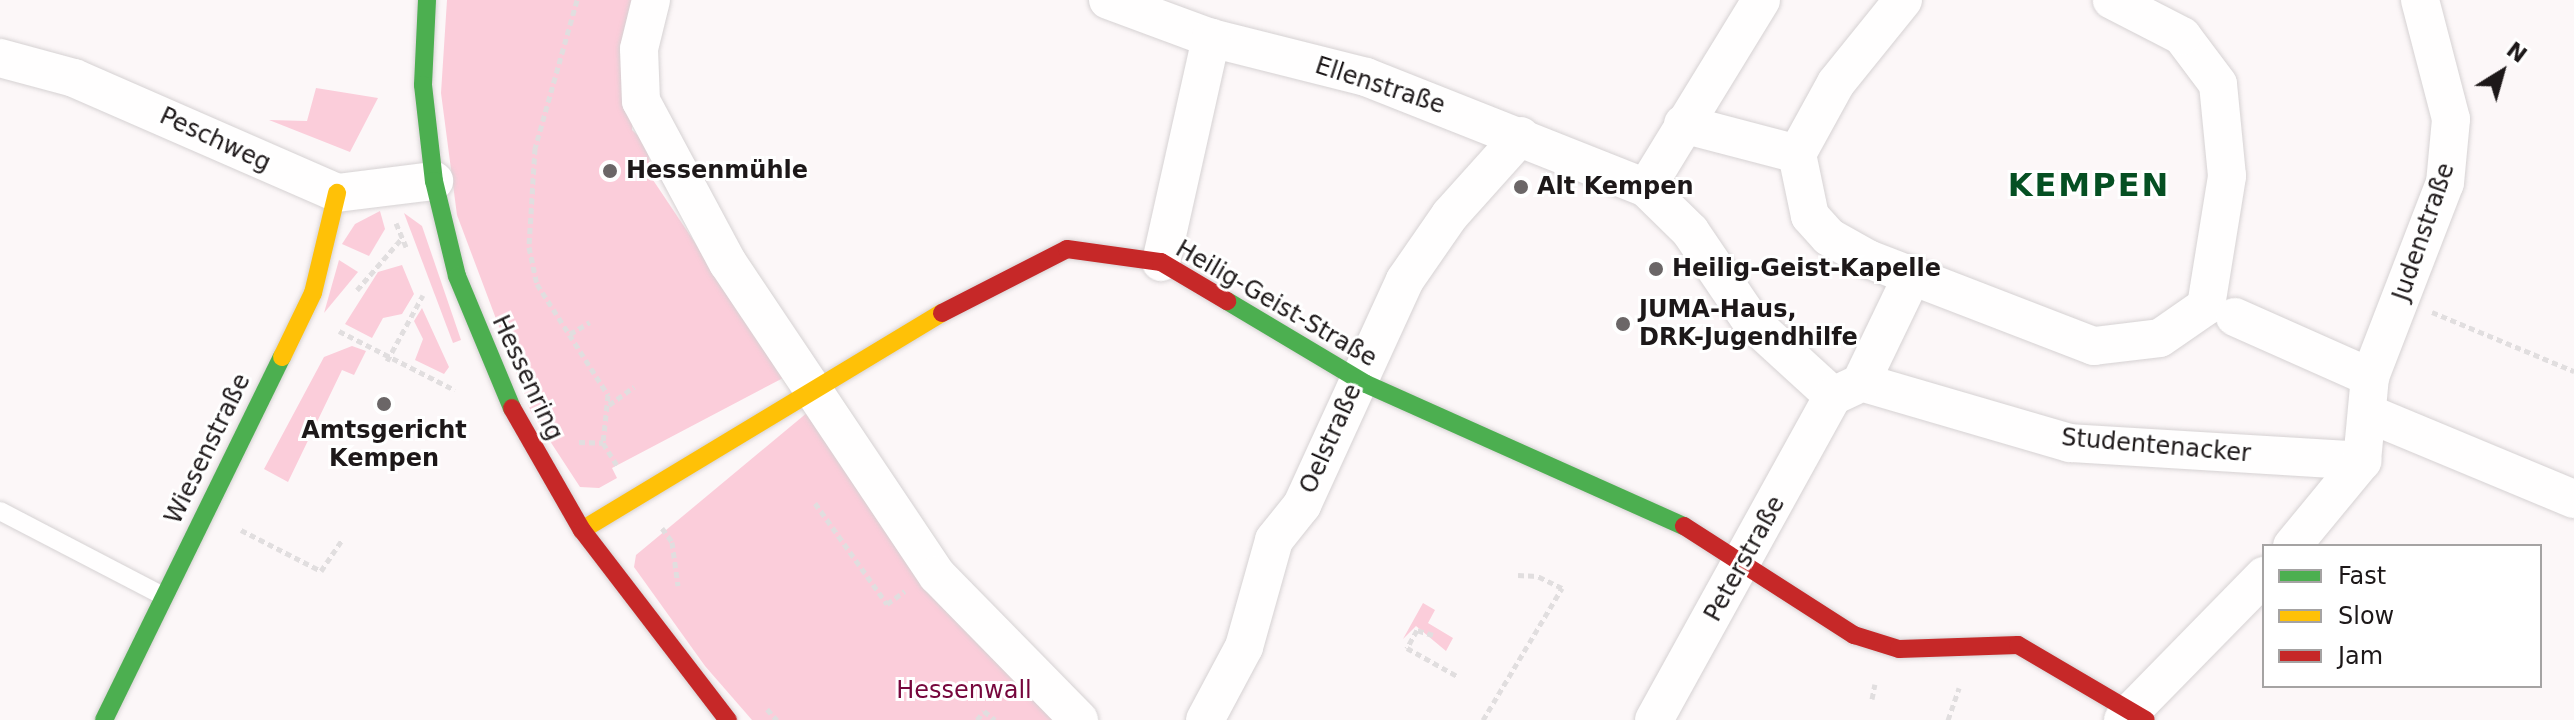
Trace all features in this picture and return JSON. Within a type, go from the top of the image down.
[{"type":"street","name":"Hessenring","points":[[427,0],[423,85],[434,181],[457,276],[495,377],[582,530],[728,720]]},
{"type":"street","points":[[651,0],[639,49],[641,101],[728,263],[937,575],[1079,720]]},
{"type":"street","name":"Ellenstraße","points":[[1108,0],[1211,38],[1366,77],[1646,188]]},
{"type":"street","points":[[1761,0],[1646,188],[1690,231],[1751,321],[1847,389]]},
{"type":"street","points":[[1903,0],[1836,83],[1797,154],[1810,216],[1829,237],[1911,278],[2093,350],[2160,338],[2217,310],[2370,377]]},
{"type":"street","points":[[2112,0],[2182,36],[2218,84],[2227,176],[2217,310]]},
{"type":"street","name":"Judenstraße","points":[[2362,461],[2372,415],[2370,377],[2402,300],[2452,150],[2446,83],[2420,0]]},
{"type":"street","points":[[1161,262],[1211,38]]},
{"type":"street","name":"Peschweg","points":[[0,58],[74,78],[337,193]]},
{"type":"street","points":[[1683,124],[1797,154]]},
{"type":"street","name":"Oelstraße","points":[[1205,720],[1244,647],[1274,540],[1302,505],[1357,379],[1425,247],[1521,136]]},
{"type":"street","points":[[337,193],[434,181]]},
{"type":"street","name":"Wiesenstraße","points":[[104,720],[313,293],[337,193]]},
{"type":"street","name":"Heilig-Geist-Straße","points":[[582,530],[972,295],[1067,249],[1161,262],[1357,379],[1661,511],[1866,640],[1899,649],[2018,645],[2134,717]]},
{"type":"street","name":"Peterstraße","points":[[1654,720],[1911,278]]},
{"type":"street","name":"Studentenacker","points":[[1847,389],[2070,443],[2362,461]]},
{"type":"street","points":[[2372,415],[2574,499]]},
{"type":"street","points":[[2294,544],[2362,461]]},
{"type":"street","points":[[2134,717],[2262,578]]},
{"type":"lane","points":[[0,511],[163,596]]},
{"type":"path","points":[[577,0],[535,148],[529,206],[533,271],[609,405],[603,443],[672,542],[679,600]]},
{"type":"path","points":[[349,304],[402,238]]},
{"type":"path","points":[[388,358],[423,294]]},
{"type":"path","points":[[2402,300],[2574,371]]},
{"type":"path","points":[[341,316],[334,328],[464,394]]},
{"type":"path","points":[[570,334],[590,322]]},
{"type":"path","points":[[609,405],[634,387]]},
{"type":"path","points":[[568,435],[589,446],[603,443]]},
{"type":"path","points":[[815,503],[887,604],[914,585]]},
{"type":"path","points":[[205,510],[321,571],[342,540]]},
{"type":"path","points":[[1483,720],[1562,588],[1538,576],[1518,575]]},
{"type":"path","points":[[1433,635],[1417,630],[1407,648],[1457,676]]},
{"type":"path","points":[[756,697],[777,720]]},
{"type":"path","points":[[977,720],[984,711],[995,720]]},
{"type":"green space","points":[[447,0],[636,0],[632,130],[646,143],[653,180],[785,377],[612,468],[617,478],[599,488],[580,487],[531,412],[457,215],[441,93]]},
{"type":"green space","points":[[316,88],[378,98],[350,152],[269,120],[307,121]]},
{"type":"green space","points":[[380,211],[385,229],[369,256],[342,244],[355,224]]},
{"type":"green space","points":[[404,213],[422,226],[461,340],[453,343]]},
{"type":"green space","points":[[339,260],[358,272],[324,313]]},
{"type":"green space","points":[[402,265],[414,294],[402,314],[383,318],[372,338],[345,324],[378,272]]},
{"type":"green space","points":[[422,308],[449,367],[444,374],[415,360],[423,339],[414,321]]},
{"type":"green space","points":[[352,346],[366,351],[354,375],[342,370],[288,482],[264,469],[324,357]]},
{"type":"green space","name":"Hessenwall","points":[[808,412],[1059,720],[752,720],[705,666],[634,567],[636,555]]},
{"type":"green space","points":[[1423,603],[1435,610],[1428,623],[1453,638],[1446,651],[1416,626],[1403,639]]},
{"type":"traffic: fast","points":[[427,0],[423,85],[434,181],[457,276],[512,408]]},
{"type":"traffic: fast","points":[[1227,301],[1366,384],[1684,526]]},
{"type":"traffic: fast","points":[[104,720],[282,357]]},
{"type":"traffic: slow","points":[[282,357],[313,293],[337,193]]},
{"type":"traffic: slow","points":[[582,530],[942,313]]},
{"type":"traffic: jam","points":[[942,313],[1067,249],[1161,262],[1227,301]]},
{"type":"traffic: jam","points":[[512,408],[582,530],[728,720]]},
{"type":"traffic: jam","points":[[1684,526],[1854,635],[1899,649],[2018,645],[2146,720]]},
{"type":"place","name":"Hessenmühle","points":[[610,171]]},
{"type":"place","name":"Alt Kempen","points":[[1521,187]]},
{"type":"place","name":"Heilig-Geist-Kapelle","points":[[1656,269]]},
{"type":"place","name":"JUMA-Haus, DRK-Jugendhilfe","points":[[1623,324]]},
{"type":"place","name":"Amtsgericht Kempen","points":[[384,404]]},
{"type":"district","name":"KEMPEN","points":[[2089,185]]}]
